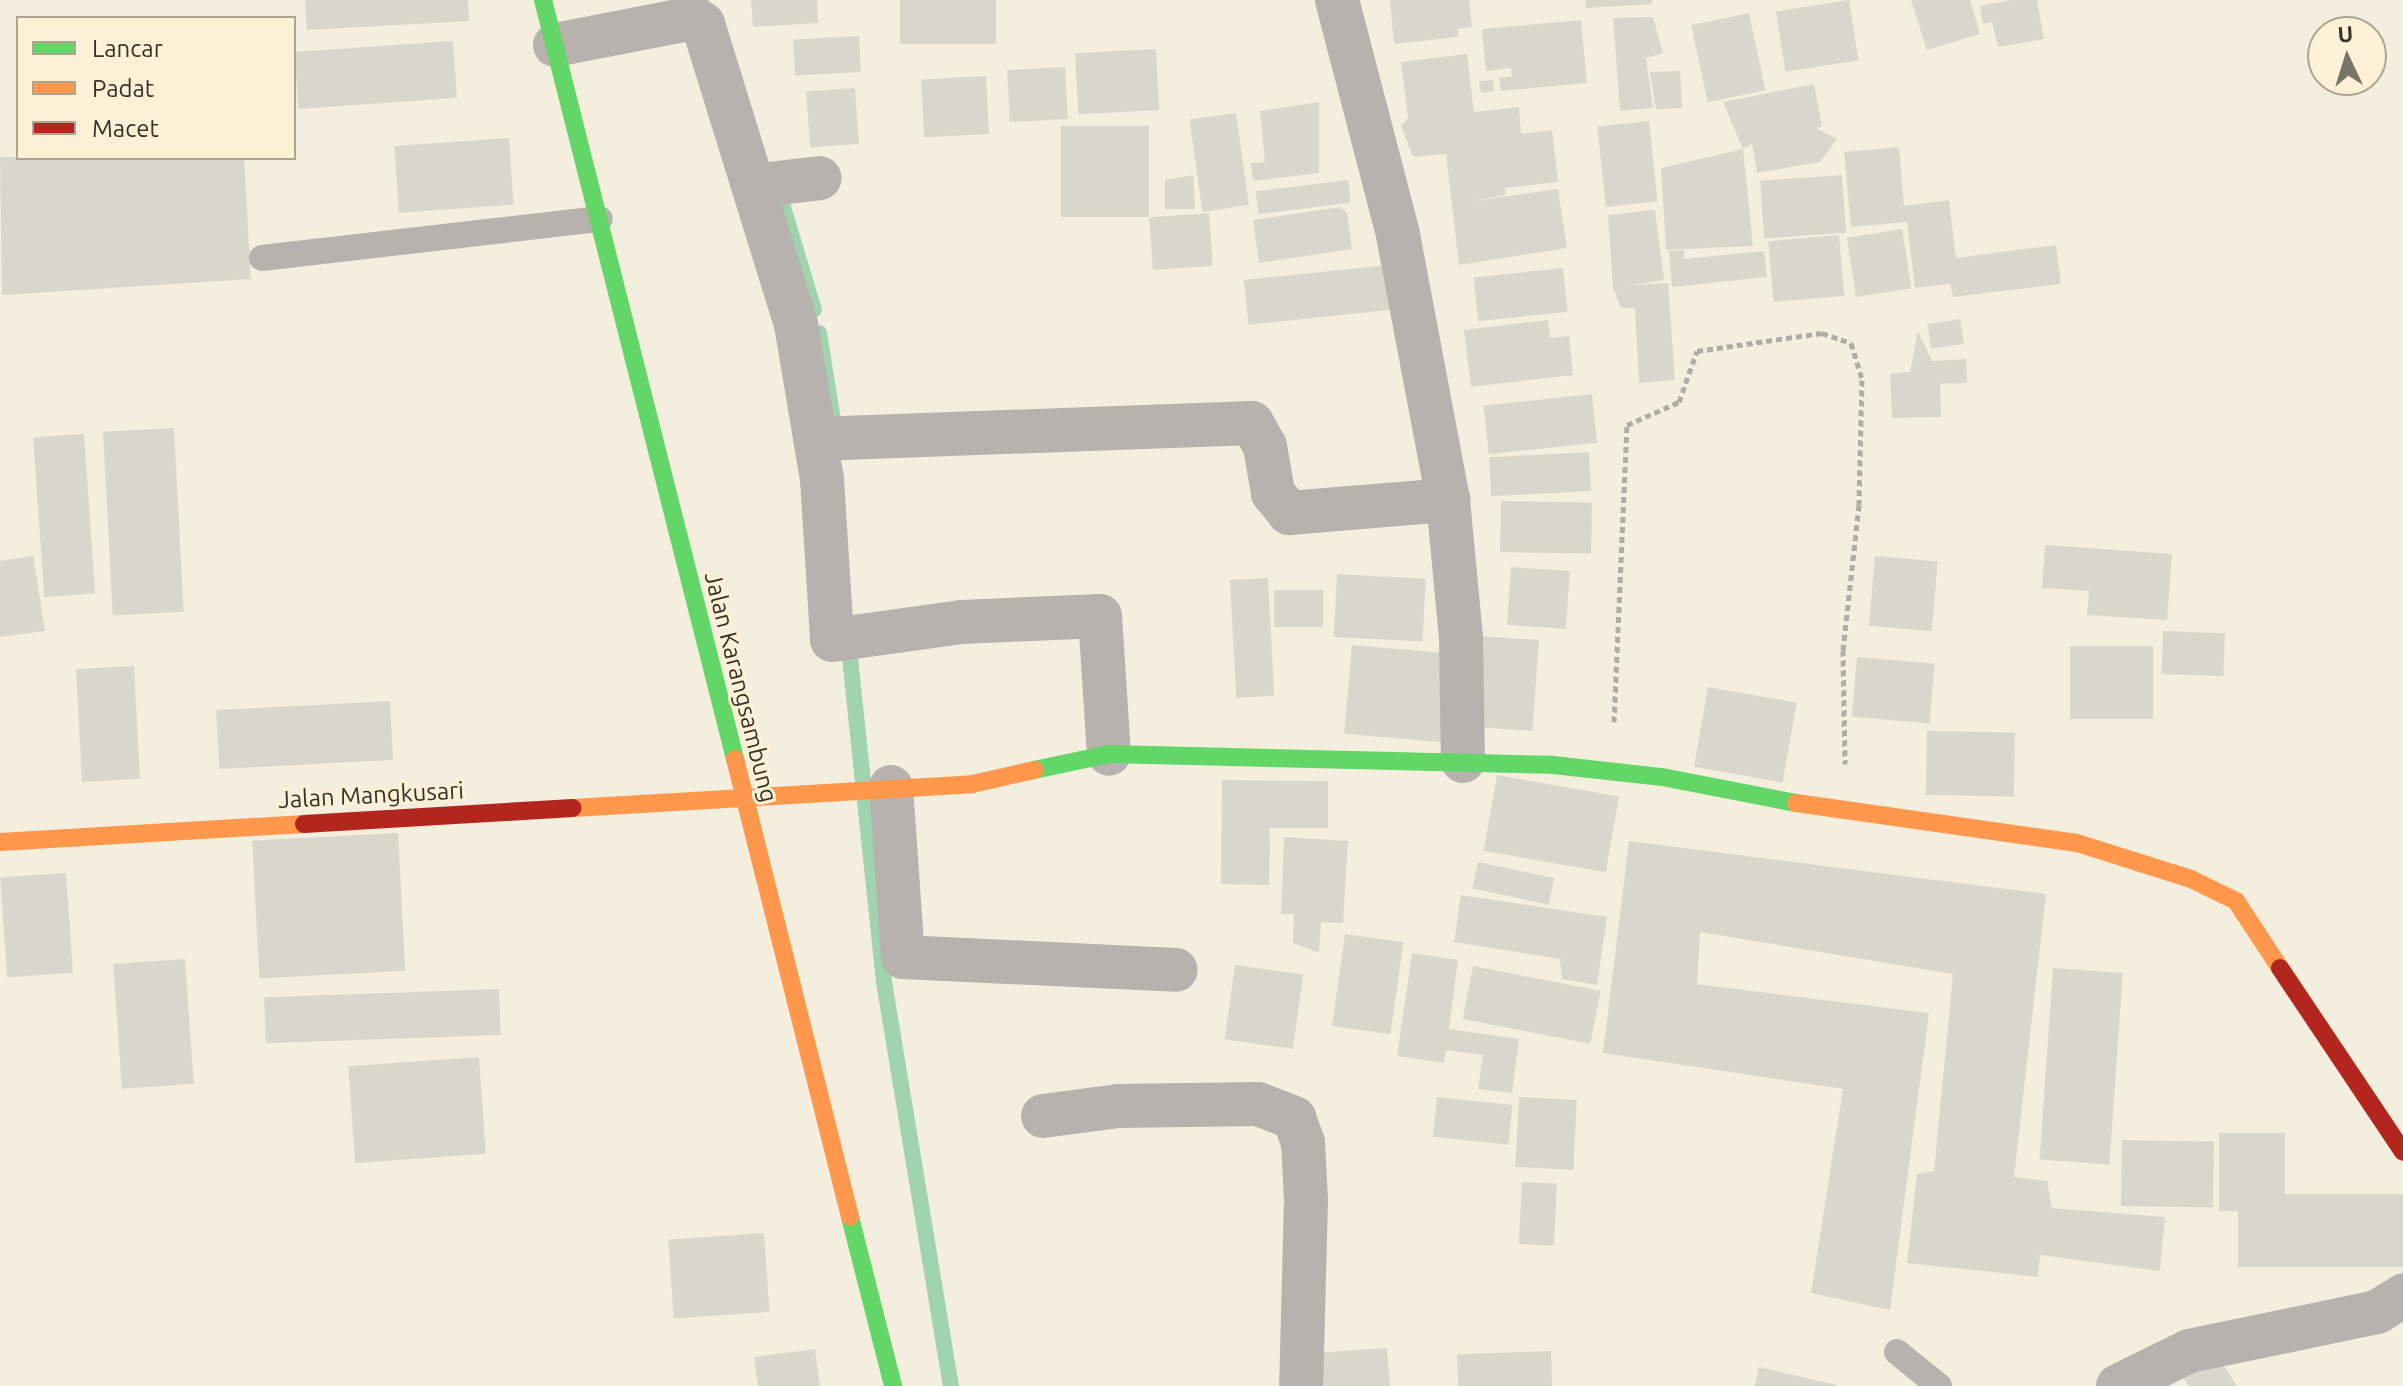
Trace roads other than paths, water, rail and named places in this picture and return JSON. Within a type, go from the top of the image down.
[{"type":"street","name":"Jalan Karangsambung","points":[[543,0],[893,1386]]},
{"type":"street","points":[[1337,0],[1398,235],[1448,500],[1461,637],[1463,761]]},
{"type":"street","points":[[555,45],[700,18],[761,185],[796,324],[816,439],[832,640],[962,622],[1100,616],[1109,754]]},
{"type":"street","points":[[761,185],[820,178]]},
{"type":"street","points":[[816,439],[1252,423],[1265,446],[1273,493],[1289,513],[1448,500]]},
{"type":"street","name":"Jalan Mangkusari","points":[[0,842],[745,801],[883,788],[972,784],[1109,754],[1463,761],[1612,772],[1846,813],[2077,843],[2191,879],[2236,901],[2403,1152]]},
{"type":"street","points":[[883,788],[903,957],[1176,970]]},
{"type":"street","points":[[1043,1116],[1118,1106],[1243,1104],[1278,1109],[1294,1118],[1303,1143],[1306,1200],[1301,1386]]},
{"type":"street","points":[[2118,1386],[2189,1351],[2377,1312],[2403,1296]]},
{"type":"lane","points":[[262,258],[600,219]]},
{"type":"lane","points":[[1897,1352],[1939,1386]]},
{"type":"waterway","points":[[777,187],[814,310]]},
{"type":"waterway","points":[[819,333],[833,420]]},
{"type":"waterway","points":[[848,639],[884,982],[951,1386]]}]
